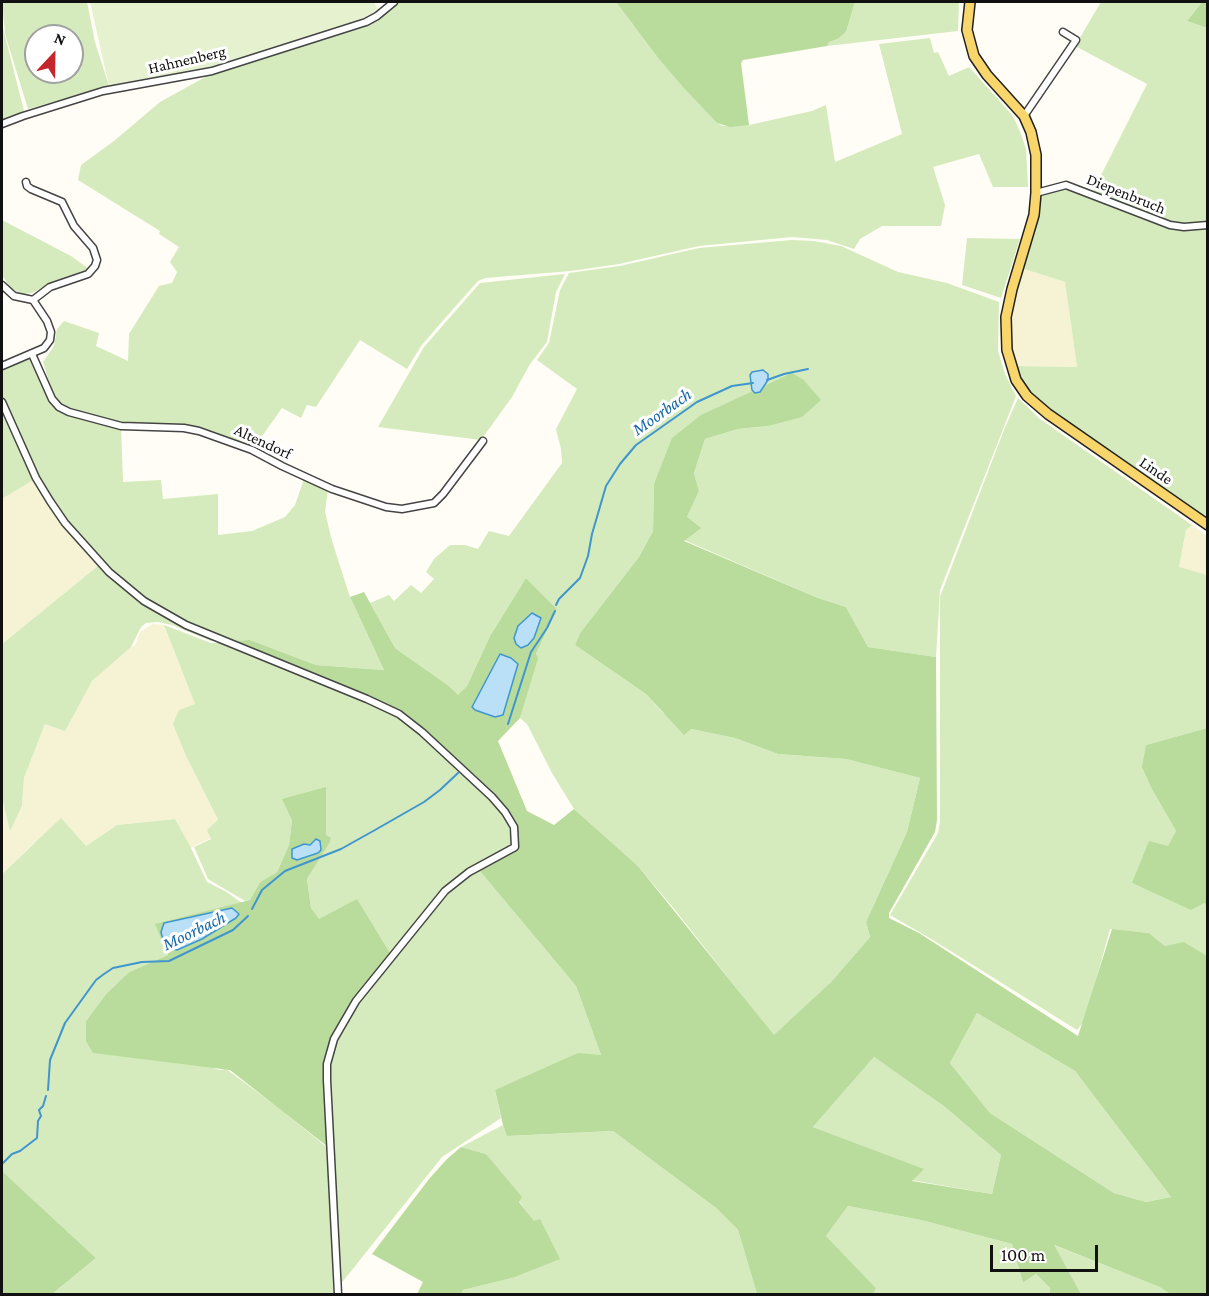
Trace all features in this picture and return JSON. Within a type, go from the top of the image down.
[{"type":"main road","points":[[970,2],[967,30],[974,56],[987,75],[1024,116]]},
{"type":"main road","name":"Linde","points":[[1024,116],[1034,140],[1036,193],[1031,231],[1009,303],[1006,326],[1007,350],[1012,372],[1021,389],[1035,404],[1208,525]]},
{"type":"street","name":"Hahnenberg","points":[[2,124],[103,91],[212,71],[366,22],[393,2]]},
{"type":"street","points":[[1024,116],[1076,40],[1063,32]]},
{"type":"street","points":[[26,182],[31,189],[62,202],[74,226],[93,248],[97,260],[88,274],[50,287],[33,300]]},
{"type":"street","name":"Diepenbruch","points":[[1036,193],[1066,185],[1170,225],[1195,227],[1208,225]]},
{"type":"street","points":[[2,285],[17,297],[33,300],[51,332],[50,340],[44,348],[2,366]]},
{"type":"street","name":"Altendorf","points":[[32,354],[52,399],[59,407],[69,412],[121,426],[184,428],[199,431],[252,450],[332,489],[386,507],[402,509],[434,503],[483,441]]},
{"type":"street","points":[[2,402],[36,478],[50,501],[65,523],[109,572],[144,601],[186,625],[399,714],[422,732],[492,797],[514,827],[515,847],[468,872],[445,891],[356,1001],[333,1039],[327,1064],[327,1080],[337,1294]]},
{"type":"shaded area","points":[[1024,269],[1065,282],[1077,367],[1015,366],[1012,359],[1010,323],[1013,300]]},
{"type":"shaded area","points":[[35,479],[64,523],[99,565],[2,644],[2,499]]},
{"type":"shaded area","points":[[1192,525],[1207,536],[1207,575],[1179,568],[1186,530]]},
{"type":"shaded area","points":[[153,624],[164,625],[195,704],[187,758],[218,821],[211,838],[190,848],[175,819],[117,825],[86,846],[33,844],[2,874],[2,799],[10,830],[22,806],[24,778],[45,724],[101,672],[135,646],[140,632]]},
{"type":"green space","points":[[2,2],[87,2],[95,42],[109,86],[28,109],[5,34]]},
{"type":"green space","points":[[90,2],[374,2],[378,9],[364,18],[213,66],[109,86]]},
{"type":"green space","points":[[398,2],[616,2],[658,58],[717,123],[723,126],[749,125],[812,111],[826,105],[835,162],[902,134],[879,44],[930,38],[934,53],[938,52],[949,76],[969,67],[1013,116],[1026,149],[1028,187],[993,187],[979,154],[933,167],[945,205],[941,226],[882,226],[860,239],[854,249],[827,240],[792,237],[699,246],[619,264],[571,271],[485,278],[478,281],[421,346],[407,369],[360,340],[316,407],[307,405],[301,418],[282,408],[253,449],[199,429],[120,423],[63,408],[53,395],[43,362],[54,346],[57,329],[64,321],[99,333],[96,346],[128,361],[129,334],[159,286],[172,283],[177,272],[170,262],[179,247],[159,234],[160,231],[78,180],[81,165],[114,141],[160,102],[209,75],[367,25],[389,11]]},
{"type":"green space","points":[[616,2],[855,2],[846,32],[838,39],[829,42],[827,46],[743,60],[741,63],[749,125],[730,127],[717,123],[684,88]]},
{"type":"green space","points":[[855,2],[959,2],[958,31],[827,46],[829,42],[838,39],[846,32]]},
{"type":"green space","points":[[1101,2],[1202,2],[1187,21],[1207,28],[1207,223],[1171,224],[1092,193],[1147,84],[1075,46]]},
{"type":"green space","points":[[1202,2],[1207,2],[1207,28],[1187,21]]},
{"type":"green space","points":[[2,24],[24,111],[2,121]]},
{"type":"green space","points":[[1066,186],[1156,222],[1207,226],[1207,519],[1090,441],[1039,401],[1020,379],[1015,366],[1077,367],[1065,282],[1024,269],[1035,231],[1039,194]]},
{"type":"green space","points":[[2,220],[71,256],[89,269],[58,280],[32,293],[24,294],[11,289],[2,275]]},
{"type":"green space","points":[[967,238],[1020,239],[1001,298],[962,285]]},
{"type":"green space","points":[[792,240],[841,246],[898,272],[947,283],[999,302],[998,351],[1005,374],[1016,396],[940,590],[936,657],[868,647],[846,607],[818,598],[684,540],[687,517],[699,491],[694,473],[705,439],[738,429],[768,426],[820,400],[804,380],[762,388],[654,484],[653,531],[639,557],[580,633],[575,645],[646,694],[663,713],[691,729],[735,738],[778,754],[846,759],[920,778],[907,832],[866,922],[870,937],[831,982],[774,1036],[638,866],[574,809],[552,773],[527,724],[520,718],[537,658],[536,654],[557,609],[526,578],[490,636],[467,686],[458,696],[449,686],[395,648],[370,603],[389,595],[394,601],[411,585],[421,593],[434,579],[426,572],[434,559],[450,545],[465,545],[478,549],[489,531],[509,536],[562,463],[556,429],[577,389],[537,360],[549,343],[560,290],[569,273],[620,266],[699,248]]},
{"type":"green space","points":[[565,274],[556,292],[547,342],[530,364],[512,397],[481,440],[378,427],[424,347],[480,283]]},
{"type":"green space","points":[[32,355],[58,408],[121,428],[123,482],[161,480],[163,499],[218,494],[218,535],[252,531],[285,517],[295,505],[304,479],[328,489],[325,512],[332,541],[350,597],[384,670],[316,665],[250,640],[229,641],[186,623],[145,600],[110,570],[66,522],[51,501],[18,438],[2,399],[2,368]]},
{"type":"green space","points":[[792,373],[804,380],[821,400],[802,417],[768,426],[738,429],[705,439],[694,473],[699,491],[687,517],[701,528],[684,541],[818,598],[846,607],[868,647],[936,657],[937,820],[935,832],[889,913],[889,918],[919,933],[1078,1036],[1112,929],[1149,933],[1165,946],[1184,942],[1207,956],[1207,1294],[1170,1294],[1160,1287],[1054,1245],[1081,1294],[1049,1294],[1050,1288],[1036,1274],[1023,1283],[1012,1244],[921,1220],[848,1206],[826,1236],[876,1288],[873,1294],[757,1294],[738,1230],[716,1208],[613,1131],[507,1136],[495,1090],[578,1053],[601,1055],[576,986],[479,870],[517,847],[515,822],[504,805],[486,787],[401,712],[295,666],[229,641],[250,640],[316,665],[384,670],[350,597],[364,592],[395,648],[449,686],[458,695],[467,686],[490,636],[526,578],[557,609],[536,654],[538,658],[520,718],[498,741],[527,811],[554,825],[574,809],[638,866],[774,1035],[831,982],[870,937],[866,922],[907,832],[920,778],[846,759],[778,754],[735,738],[691,729],[684,735],[646,694],[575,645],[580,633],[639,557],[653,531],[654,484],[672,438],[701,415]],"holes":[[[500,654],[518,664],[472,707]],[[977,1013],[1075,1071],[1171,1197],[1146,1202],[1114,1193],[990,1113],[950,1063]],[[874,1057],[945,1107],[1001,1155],[992,1194],[912,1181],[924,1169],[813,1127]]]},
{"type":"green space","points":[[1018,398],[1040,419],[1192,525],[1186,530],[1179,567],[1207,575],[1207,728],[1146,745],[1153,791],[1176,831],[1169,846],[1132,883],[1167,898],[1204,903],[1207,906],[1207,956],[1165,946],[1149,933],[1110,929],[1085,1020],[1077,1030],[890,915],[938,833],[940,821],[940,597]]},
{"type":"green space","points":[[2,406],[35,479],[2,499]]},
{"type":"green space","points":[[99,565],[143,601],[218,640],[211,641],[172,625],[158,622],[146,623],[141,627],[131,647],[92,681],[65,731],[45,724],[24,778],[22,806],[10,831],[2,798],[2,644]]},
{"type":"green space","points":[[164,625],[211,643],[226,643],[367,700],[399,717],[462,771],[499,809],[509,826],[511,843],[504,850],[460,875],[446,887],[391,955],[318,919],[311,908],[307,879],[329,844],[292,820],[289,845],[277,872],[260,882],[250,900],[245,901],[208,879],[194,847],[211,839],[207,830],[218,820],[173,724],[179,710],[195,704]]},
{"type":"green space","points":[[1207,728],[1207,906],[1204,903],[1191,910],[1132,883],[1149,841],[1168,846],[1176,831],[1142,767],[1146,745]]},
{"type":"green space","points":[[326,787],[326,835],[331,838],[307,879],[311,908],[319,919],[357,899],[391,955],[356,1000],[330,1041],[324,1063],[323,1079],[328,1147],[230,1070],[93,1053],[86,1041],[86,1021],[106,994],[129,972],[168,955],[155,924],[250,900],[260,882],[277,872],[289,845],[292,820],[282,799]]},
{"type":"green space","points":[[61,818],[86,846],[117,825],[175,819],[207,882],[242,903],[156,924],[168,955],[129,972],[106,994],[86,1021],[219,1070],[226,1069],[329,1149],[334,1238],[335,1292],[333,1294],[52,1294],[96,1258],[2,1171],[2,874]]},
{"type":"green space","points":[[479,870],[576,986],[601,1055],[495,1090],[501,1118],[442,1157],[340,1285],[329,1072],[333,1044],[357,1002],[446,893],[470,874]]},
{"type":"green space","points":[[977,1013],[1075,1071],[1171,1197],[1146,1202],[1114,1193],[990,1113],[950,1063]]},
{"type":"green space","points":[[874,1057],[945,1107],[1001,1155],[992,1194],[911,1180],[923,1169],[813,1127]]},
{"type":"green space","points":[[503,1125],[508,1136],[613,1131],[716,1208],[738,1230],[757,1294],[461,1294],[463,1290],[512,1278],[540,1219],[534,1222],[486,1154],[461,1147]]},
{"type":"green space","points":[[461,1147],[486,1154],[522,1197],[519,1202],[534,1221],[540,1219],[560,1259],[512,1278],[463,1290],[461,1294],[417,1294],[423,1282],[372,1254],[429,1179]]},
{"type":"green space","points":[[2,1171],[96,1258],[52,1294],[2,1294]]},
{"type":"green space","points":[[848,1206],[921,1220],[1012,1244],[1023,1283],[1036,1274],[1050,1288],[1049,1294],[873,1294],[876,1288],[826,1236]]},
{"type":"green space","points":[[1053,1245],[1161,1287],[1170,1294],[1081,1294]]},
{"type":"water","points":[[763,370],[768,374],[768,380],[760,392],[755,393],[752,390],[750,375],[752,372]]},
{"type":"water","points":[[532,613],[541,618],[534,638],[528,645],[521,648],[516,644],[514,638],[518,626]]},
{"type":"water","points":[[500,654],[511,658],[518,664],[503,715],[495,717],[472,707]]},
{"type":"water","points":[[316,839],[320,841],[321,850],[318,853],[297,860],[292,858],[292,849],[304,844],[310,845]]},
{"type":"water","points":[[232,908],[239,914],[236,918],[202,939],[177,950],[165,947],[161,932],[164,923]]},
{"type":"waterway","name":"Moorbach","points":[[767,380],[808,369]]},
{"type":"waterway","name":"Moorbach","points":[[556,605],[580,578],[606,486],[636,445],[697,402],[732,386],[753,383]]},
{"type":"waterway","name":"Moorbach","points":[[508,724],[531,652],[555,611]]},
{"type":"waterway","name":"Moorbach","points":[[252,909],[262,890],[285,871],[341,849],[375,830],[424,802],[458,773]]},
{"type":"waterway","name":"Moorbach","points":[[48,1090],[50,1060],[65,1023],[96,980],[113,968],[142,962],[169,961],[233,930],[248,916]]},
{"type":"waterway","name":"Moorbach","points":[[2,1164],[12,1154],[37,1138],[38,1121],[41,1116],[39,1110],[46,1096]]}]
